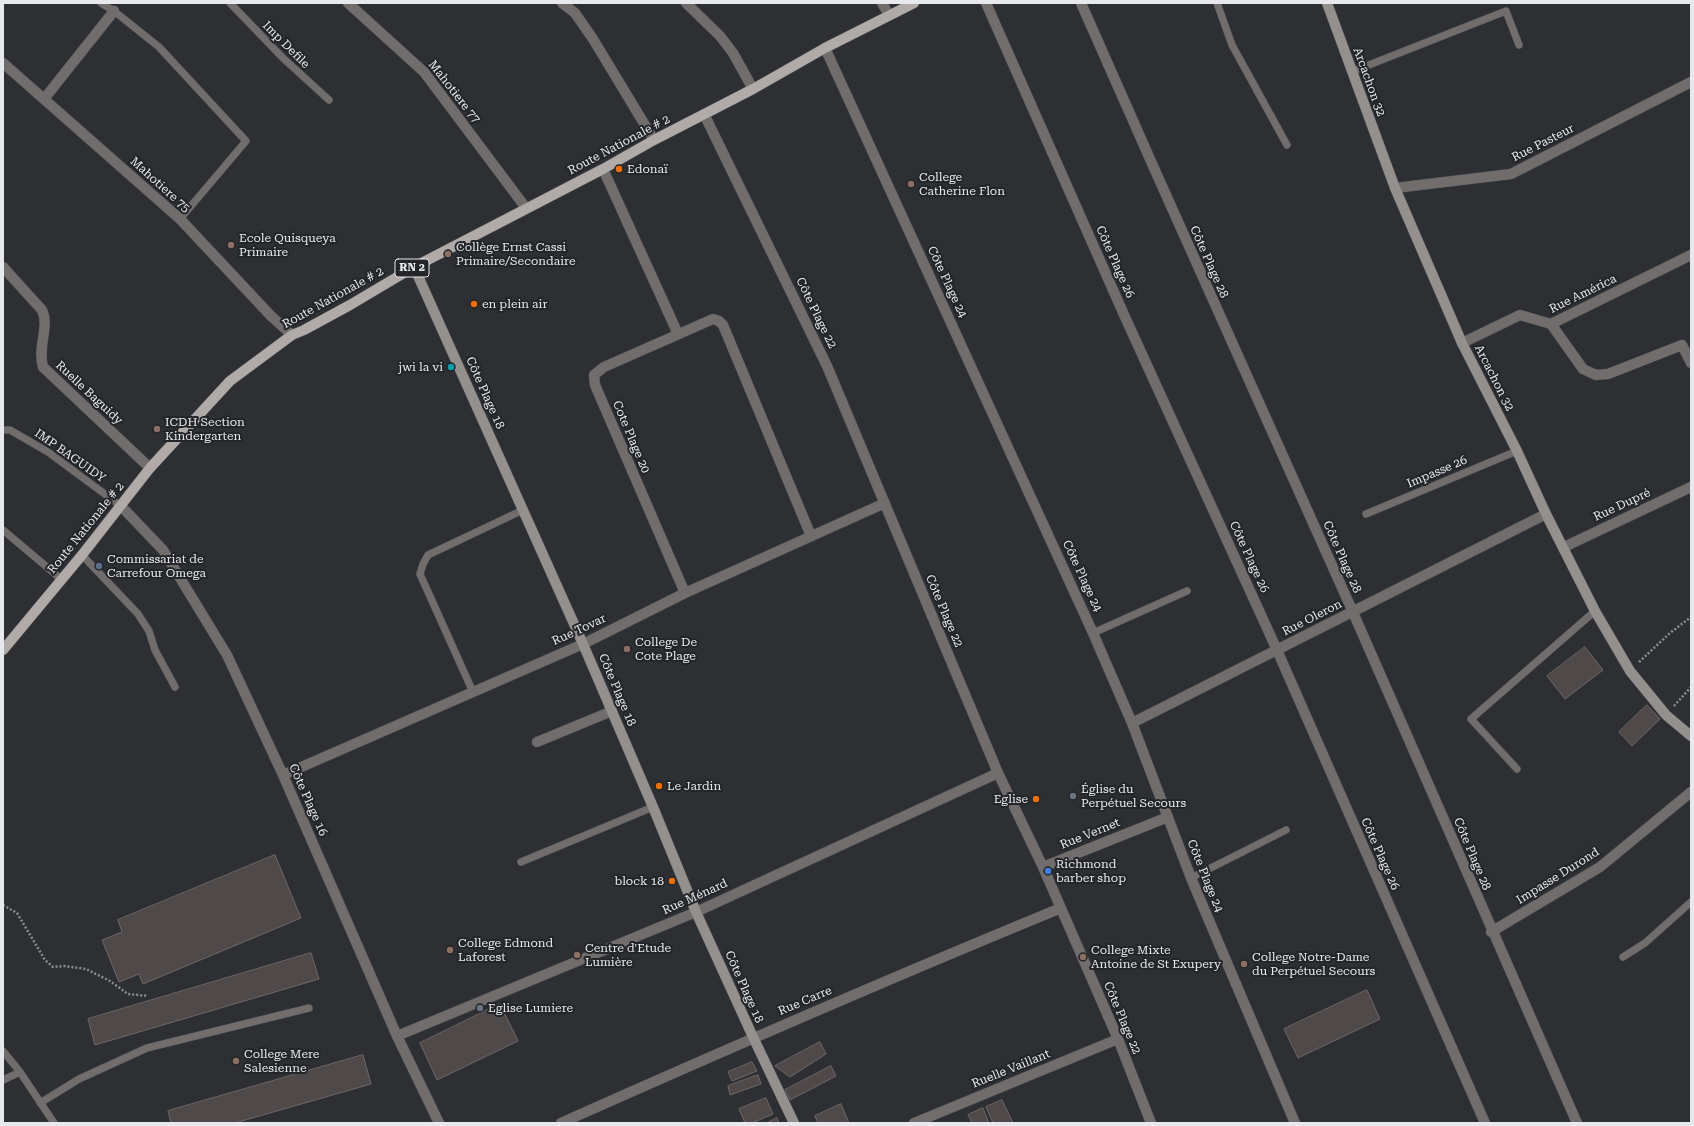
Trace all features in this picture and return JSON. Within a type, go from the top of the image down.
[{"type":"main road","name":"Route Nationale # 2","points":[[3,650],[82,555],[150,468],[230,381],[292,335],[350,305],[414,267],[603,169],[826,48],[914,3]]},
{"type":"street","name":"Mahotiere 77","points":[[348,3],[424,72],[526,208]]},
{"type":"street","points":[[562,3],[575,14],[593,39],[654,140]]},
{"type":"street","points":[[686,3],[720,36],[729,47],[752,89]]},
{"type":"street","points":[[882,3],[889,15]]},
{"type":"street","name":"Côte Plage 26","points":[[986,3],[1125,317],[1277,650],[1486,1123]]},
{"type":"street","name":"Côte Plage 28","points":[[1081,3],[1353,612],[1491,932],[1577,1123]]},
{"type":"street","name":"Arcachon 32","points":[[1327,3],[1394,188],[1462,343],[1517,451],[1546,514],[1595,611],[1630,670],[1666,714],[1691,736]]},
{"type":"street","points":[[44,99],[114,11]]},
{"type":"street","name":"Côte Plage 24","points":[[826,48],[1093,633],[1132,723],[1191,878],[1295,1123]]},
{"type":"street","name":"Mahotiere 75","points":[[3,63],[180,219],[271,316],[292,335]]},
{"type":"street","name":"Rue Pasteur","points":[[1394,188],[1511,174],[1691,82]]},
{"type":"street","name":"Côte Plage 22","points":[[704,114],[827,366],[998,773],[1061,908],[1118,1039],[1151,1123]]},
{"type":"street","points":[[603,169],[678,334]]},
{"type":"street","name":"Rue América","points":[[1462,343],[1520,315],[1551,324],[1691,256]]},
{"type":"street","name":"Ruelle Baguidy","points":[[3,267],[42,310],[46,318],[40,356],[43,367],[150,468]]},
{"type":"street","name":"Côte Plage 18","points":[[414,267],[583,644],[696,912],[794,1123]]},
{"type":"street","name":"Cote Plage 20","points":[[685,593],[594,380],[594,375],[598,370],[713,319],[719,321],[723,325],[811,536]]},
{"type":"street","points":[[1551,324],[1583,369],[1596,375],[1608,374],[1686,343],[1691,363]]},
{"type":"street","name":"Rue Dupré","points":[[1564,547],[1691,486]]},
{"type":"street","name":"Rue Tovar","points":[[283,776],[583,644],[685,593],[885,503]]},
{"type":"street","name":"Côte Plage 16","points":[[121,506],[163,550],[227,654],[283,776],[397,1036],[439,1123]]},
{"type":"street","name":"Rue Oleron","points":[[1132,723],[1546,514]]},
{"type":"street","points":[[537,742],[612,711]]},
{"type":"street","name":"Rue Ménard","points":[[397,1036],[696,912],[998,773]]},
{"type":"street","name":"Impasse Durond","points":[[1491,932],[1600,867],[1691,792]]},
{"type":"street","name":"Rue Vernet","points":[[1043,867],[1168,817]]},
{"type":"street","name":"Rue Carre","points":[[561,1123],[753,1037],[1061,908]]},
{"type":"street","name":"Ruelle Vaillant","points":[[914,1123],[1118,1039]]},
{"type":"lane","points":[[101,3],[114,11],[159,47],[246,141],[180,219]]},
{"type":"lane","name":"Imp Defile","points":[[230,3],[283,58],[328,100]]},
{"type":"lane","points":[[1217,3],[1232,45],[1287,145]]},
{"type":"lane","points":[[1351,72],[1506,11],[1519,45]]},
{"type":"lane","name":"IMP BAGUIDY","points":[[3,430],[10,430],[48,452],[121,506]]},
{"type":"lane","name":"Impasse 26","points":[[1366,514],[1517,451]]},
{"type":"lane","points":[[473,692],[420,574],[428,555],[523,510]]},
{"type":"lane","points":[[3,530],[61,579]]},
{"type":"lane","points":[[82,555],[138,614],[149,631],[155,650],[175,687]]},
{"type":"lane","points":[[1093,633],[1187,591]]},
{"type":"lane","points":[[1517,768],[1471,719],[1595,611]]},
{"type":"lane","points":[[521,862],[653,807]]},
{"type":"lane","points":[[1191,878],[1286,830]]},
{"type":"lane","points":[[1623,957],[1645,943],[1691,902]]},
{"type":"lane","points":[[40,1103],[79,1079],[147,1048],[309,1008]]},
{"type":"lane","points":[[3,1051],[20,1072],[54,1123]]},
{"type":"lane","points":[[3,1080],[20,1072]]},
{"type":"path","points":[[1630,670],[1670,633],[1691,617]]},
{"type":"path","points":[[1666,714],[1691,687]]},
{"type":"path","points":[[3,905],[17,913],[44,960],[53,967],[64,966],[86,969],[110,981],[128,994],[148,996]]},
{"type":"building","points":[[1585,647],[1603,670],[1565,699],[1547,676]]},
{"type":"building","points":[[1647,705],[1660,719],[1632,746],[1619,732]]},
{"type":"building","points":[[275,855],[301,918],[143,984],[139,974],[119,982],[102,940],[122,932],[118,920]]},
{"type":"building","points":[[311,953],[319,979],[95,1045],[88,1019]]},
{"type":"building","points":[[1367,990],[1380,1019],[1298,1058],[1284,1029]]},
{"type":"building","points":[[500,1004],[518,1041],[437,1080],[420,1043]]},
{"type":"building","points":[[820,1042],[826,1054],[790,1077],[775,1066]]},
{"type":"building","points":[[363,1055],[371,1084],[235,1123],[171,1123],[168,1111]]},
{"type":"building","points":[[752,1062],[757,1071],[732,1081],[728,1072]]},
{"type":"building","points":[[831,1066],[836,1076],[790,1100],[785,1090]]},
{"type":"building","points":[[758,1075],[761,1084],[730,1095],[728,1086]]},
{"type":"building","points":[[766,1098],[773,1114],[752,1123],[745,1123],[739,1109]]},
{"type":"building","points":[[1002,1100],[1013,1123],[993,1123],[986,1107]]},
{"type":"building","points":[[841,1104],[849,1123],[818,1123],[815,1116]]},
{"type":"building","points":[[983,1108],[989,1123],[972,1123],[968,1115]]},
{"type":"building","points":[[777,1118],[779,1123],[767,1123]]},
{"type":"place","name":"Edonaï","points":[[619,169]]},
{"type":"place","name":"College Catherine Flon","points":[[911,184]]},
{"type":"place","name":"Ecole Quisqueya Primaire","points":[[231,245]]},
{"type":"place","name":"Collège Ernst Cassi Primaire/Secondaire","points":[[448,254]]},
{"type":"place","name":"en plein air","points":[[474,304]]},
{"type":"place","name":"jwi la vi","points":[[451,367]]},
{"type":"place","name":"ICDH Section Kindergarten","points":[[157,429]]},
{"type":"place","name":"Commissariat de Carrefour Omega","points":[[99,566]]},
{"type":"place","name":"College De Cote Plage","points":[[627,649]]},
{"type":"place","name":"Le Jardin","points":[[659,786]]},
{"type":"place","name":"Église du Perpétuel Secours","points":[[1073,796]]},
{"type":"place","name":"Eglise","points":[[1036,799]]},
{"type":"place","name":"Richmond barber shop","points":[[1048,871]]},
{"type":"place","name":"block 18","points":[[672,881]]},
{"type":"place","name":"College Edmond Laforest","points":[[450,950]]},
{"type":"place","name":"Centre d'Etude Lumière","points":[[577,955]]},
{"type":"place","name":"College Mixte Antoine de St Exupery","points":[[1083,957]]},
{"type":"place","name":"College Notre-Dame du Perpétuel Secours","points":[[1244,964]]},
{"type":"place","name":"Eglise Lumiere","points":[[480,1008]]},
{"type":"place","name":"College Mere Salesienne","points":[[236,1061]]}]
